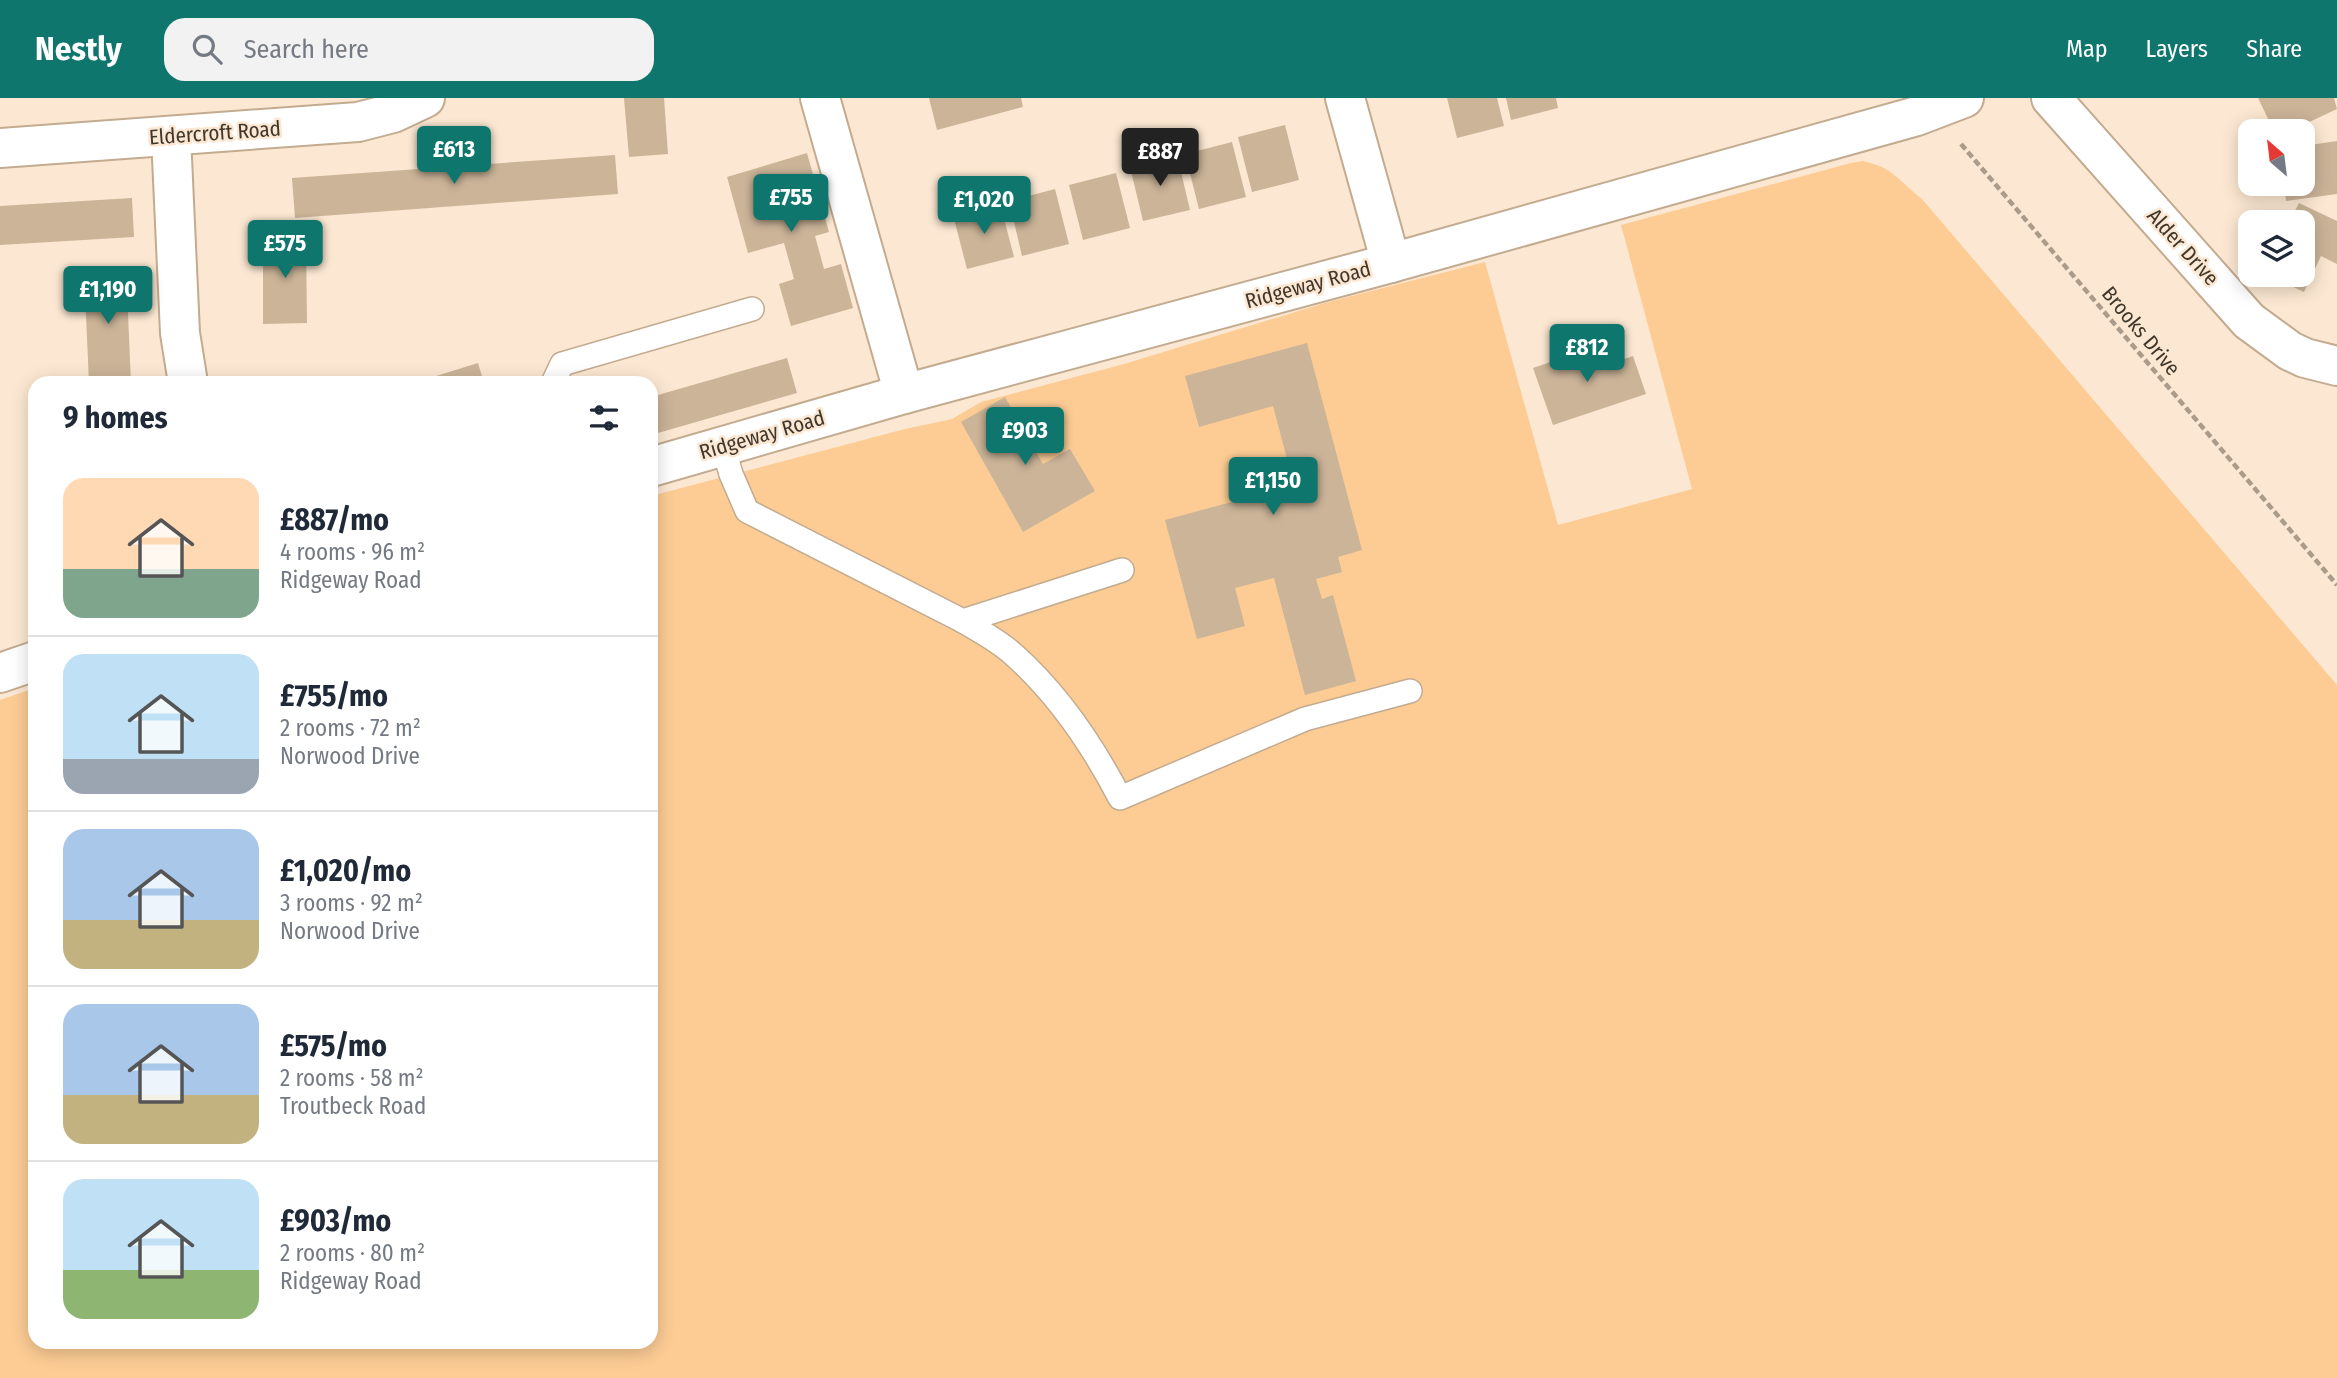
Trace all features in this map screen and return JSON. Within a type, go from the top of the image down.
[{"type":"street","name":"Eldercroft Road","points":[[0,148],[358,121],[393,113],[425,98]]},
{"type":"street","points":[[820,98],[904,394]]},
{"type":"street","points":[[1345,98],[1391,263]]},
{"type":"street","name":"Alder Drive","points":[[2051,98],[2249,321],[2290,351],[2305,358],[2337,366]]},
{"type":"street","name":"Ridgeway Road","points":[[658,465],[904,394],[1391,263],[1948,104]]},
{"type":"street","points":[[171,136],[180,333],[187,376]]},
{"type":"street","points":[[0,673],[28,663]]},
{"type":"lane","points":[[556,376],[562,364],[752,309]]},
{"type":"lane","points":[[723,446],[731,474],[747,510],[963,621],[1012,653],[1055,698],[1100,758],[1120,798],[1305,719],[1410,691]]},
{"type":"lane","points":[[963,621],[1122,570]]},
{"type":"path","name":"Brooks Drive","points":[[1948,104],[2337,585]]},
{"type":"shaded area","points":[[1863,161],[1882,167],[1922,199],[2337,685],[2337,1378],[0,1378],[0,700],[28,690],[28,1349],[658,1349],[658,494],[952,419],[981,402],[1124,364],[1328,302],[1485,262],[1558,525],[1692,489],[1621,225]]},
{"type":"building","points":[[624,98],[664,98],[668,154],[629,157]]},
{"type":"building","points":[[929,98],[1021,98],[1023,107],[937,130]]},
{"type":"building","points":[[1447,98],[1497,98],[1504,126],[1457,138]]},
{"type":"building","points":[[1506,98],[1556,98],[1558,108],[1511,120]]},
{"type":"building","points":[[2258,98],[2334,98],[2337,109],[2315,119],[2268,119]]},
{"type":"building","points":[[1285,125],[1299,180],[1252,192],[1238,137]]},
{"type":"building","points":[[2337,141],[2337,194],[2286,201],[2285,196],[2315,196],[2315,144]]},
{"type":"building","points":[[1232,142],[1246,197],[1199,209],[1185,154]]},
{"type":"building","points":[[807,153],[829,232],[815,236],[824,269],[841,264],[853,308],[791,326],[779,284],[794,279],[784,243],[748,253],[727,177]]},
{"type":"building","points":[[615,155],[618,194],[295,218],[292,178]]},
{"type":"building","points":[[1177,155],[1190,210],[1143,221],[1130,167]]},
{"type":"building","points":[[1116,173],[1130,228],[1083,240],[1069,185]]},
{"type":"building","points":[[1055,189],[1069,244],[1022,256],[1009,201]]},
{"type":"building","points":[[132,198],[134,237],[0,245],[0,206]]},
{"type":"building","points":[[1000,203],[1014,257],[967,269],[953,215]]},
{"type":"building","points":[[2299,203],[2314,210],[2295,210]]},
{"type":"building","points":[[2315,211],[2337,221],[2337,264],[2321,256],[2315,269]]},
{"type":"building","points":[[263,237],[306,237],[307,323],[263,324]]},
{"type":"building","points":[[126,267],[131,376],[89,376],[84,270]]},
{"type":"building","points":[[2293,287],[2306,287],[2304,292]]},
{"type":"building","points":[[1307,343],[1362,550],[1338,557],[1342,572],[1316,579],[1322,599],[1333,595],[1356,681],[1305,695],[1274,578],[1235,588],[1245,626],[1197,639],[1165,520],[1294,485],[1273,406],[1199,427],[1185,376]]},
{"type":"building","points":[[1600,345],[1607,365],[1633,356],[1646,394],[1553,425],[1533,368]]},
{"type":"building","points":[[787,358],[797,393],[658,433],[658,395]]},
{"type":"building","points":[[478,363],[482,376],[436,376]]},
{"type":"building","points":[[1005,397],[1043,464],[1070,449],[1095,491],[1023,532],[961,422]]}]
